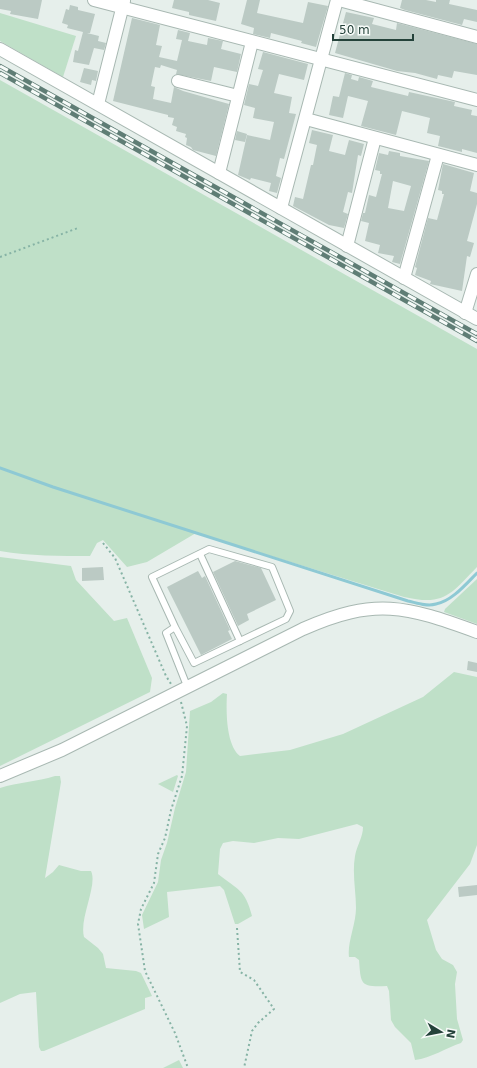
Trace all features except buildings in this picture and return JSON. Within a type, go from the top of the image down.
[{"type":"street","points":[[94,0],[124,4],[252,42],[477,100]]},
{"type":"street","points":[[282,208],[338,0],[477,37]]},
{"type":"street","points":[[98,104],[124,4]]},
{"type":"street","points":[[219,173],[252,42]]},
{"type":"street","points":[[0,49],[477,319]]},
{"type":"street","points":[[178,81],[238,96]]},
{"type":"street","points":[[306,119],[477,165]]},
{"type":"street","points":[[348,246],[375,138]]},
{"type":"street","points":[[404,278],[438,155]]},
{"type":"street","points":[[466,313],[477,274]]},
{"type":"street","points":[[0,776],[62,750],[303,629],[342,614],[373,608],[406,610],[427,614],[477,632]]},
{"type":"lane","points":[[209,549],[272,567],[290,611],[286,619],[194,663],[175,627],[152,577],[200,554],[209,549]]},
{"type":"lane","points":[[200,554],[240,641]]},
{"type":"lane","points":[[175,627],[166,633],[182,689]]},
{"type":"path","points":[[0,257],[78,228]]},
{"type":"path","points":[[103,543],[115,558],[166,676],[182,689],[183,708],[187,726],[182,776],[171,810],[165,838],[158,854],[154,883],[141,909],[138,924],[145,971],[175,1034],[188,1068]]},
{"type":"path","points":[[237,928],[240,972],[254,980],[274,1009],[258,1023],[252,1031],[244,1068]]},
{"type":"green space","points":[[0,13],[76,36],[63,77],[0,41]]},
{"type":"green space","points":[[0,80],[477,349],[477,567],[460,585],[453,591],[438,599],[428,600],[404,597],[196,533],[147,562],[127,567],[103,540],[97,543],[90,556],[34,555],[0,551]]},
{"type":"green space","points":[[0,557],[71,566],[76,580],[114,621],[127,618],[152,678],[150,692],[0,766]]},
{"type":"green space","points":[[477,579],[477,624],[444,612],[445,609]]},
{"type":"green space","points":[[454,672],[477,677],[477,845],[470,864],[427,920],[436,950],[442,959],[453,965],[457,972],[455,984],[457,1019],[463,1040],[461,1043],[433,1055],[415,1060],[411,1043],[395,1027],[391,1020],[389,991],[387,986],[372,986],[364,983],[360,975],[359,960],[355,957],[349,957],[349,946],[356,908],[354,863],[363,827],[357,824],[299,839],[278,838],[254,843],[233,841],[223,843],[220,849],[218,874],[240,891],[247,900],[252,916],[238,924],[235,924],[224,890],[220,886],[167,892],[169,917],[144,929],[142,915],[158,882],[161,860],[186,772],[190,711],[211,702],[223,693],[227,694],[229,736],[235,751],[240,756],[290,750],[343,734],[423,697]]},
{"type":"green space","points":[[177,775],[178,776],[173,792],[158,784]]},
{"type":"green space","points":[[60,776],[61,782],[45,878],[59,865],[81,871],[91,871],[93,877],[91,893],[84,921],[84,937],[103,954],[106,968],[136,971],[141,973],[152,996],[145,998],[145,1009],[41,1051],[39,1047],[36,992],[20,994],[0,1003],[0,788]]},
{"type":"green space","points":[[179,1060],[183,1068],[163,1068]]},
{"type":"waterway","points":[[0,468],[53,487],[418,604],[433,605],[448,599],[458,592],[477,573]]},
{"type":"railway","points":[[0,66],[477,334]]},
{"type":"railway","points":[[0,73],[477,341]]}]
